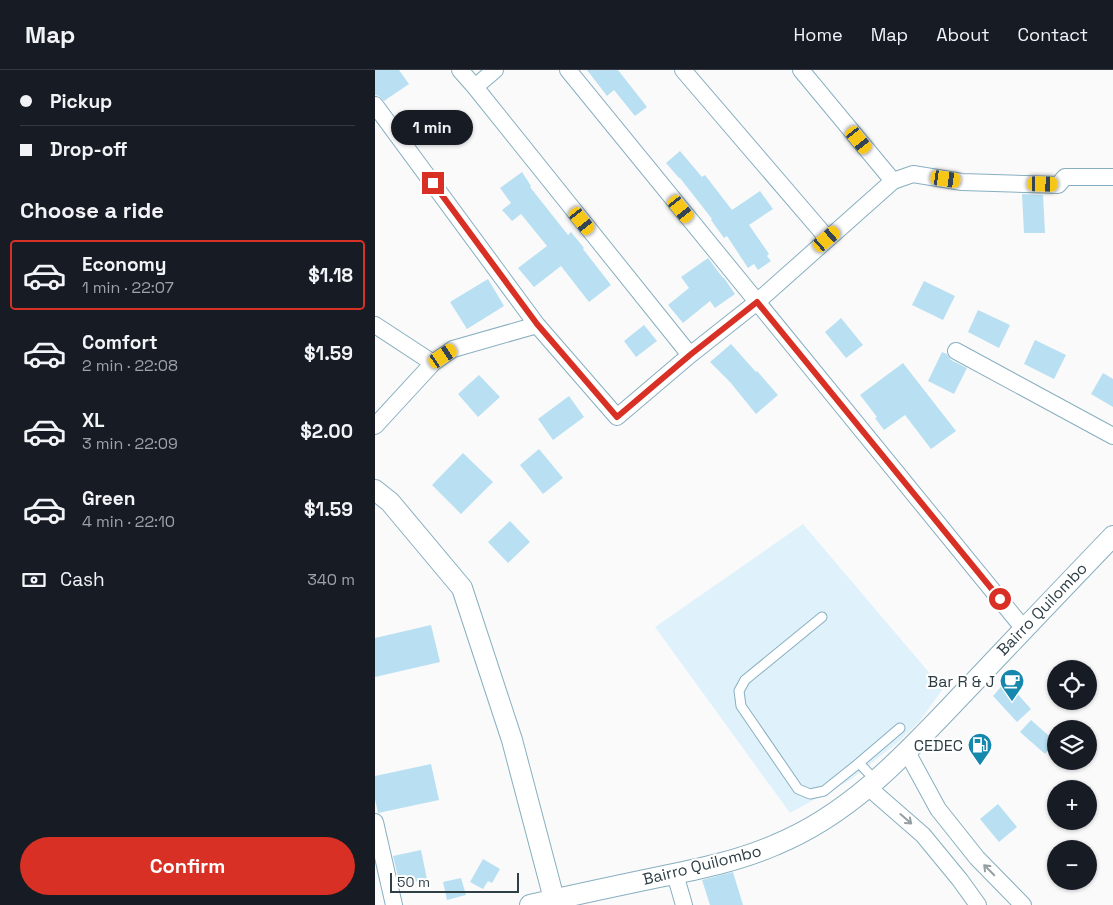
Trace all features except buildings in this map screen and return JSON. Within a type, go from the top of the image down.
[{"type":"street","points":[[460,70],[690,355]]},
{"type":"street","points":[[475,87],[495,70]]},
{"type":"street","points":[[568,70],[1024,628]]},
{"type":"street","points":[[683,70],[827,239]]},
{"type":"street","points":[[801,70],[893,181]]},
{"type":"street","points":[[375,105],[537,324],[617,417],[690,355],[757,302],[893,181],[913,174],[962,182],[1058,185],[1065,177],[1113,177]]},
{"type":"street","points":[[375,426],[433,363],[453,349],[537,324]]},
{"type":"street","points":[[375,325],[433,363]]},
{"type":"street","points":[[956,351],[1113,436]]},
{"type":"street","points":[[375,490],[390,502],[462,588],[512,740],[554,899]]},
{"type":"street","name":"Bairro Quilombo","points":[[530,905],[737,859],[777,845],[814,826],[841,809],[907,752],[1113,536]]},
{"type":"street","points":[[907,752],[938,809],[977,858],[1023,905]]},
{"type":"street","points":[[872,784],[923,835],[978,905]]},
{"type":"street","points":[[375,822],[394,905]]},
{"type":"street","points":[[675,874],[684,905]]},
{"type":"lane","points":[[822,617],[745,680],[739,691],[741,706],[797,789],[810,794],[824,790],[900,728]]},
{"type":"lane","points":[[859,763],[872,784]]},
{"type":"shaded area","points":[[803,524],[943,689],[919,722],[897,743],[850,780],[790,813],[655,627]]},
{"type":"place","name":"Bar R & J","points":[[1012,702]]},
{"type":"place","name":"CEDEC","points":[[980,766]]},
{"type":"route","points":[[433,183],[537,324],[617,417],[690,355],[757,302],[1000,599]]}]
